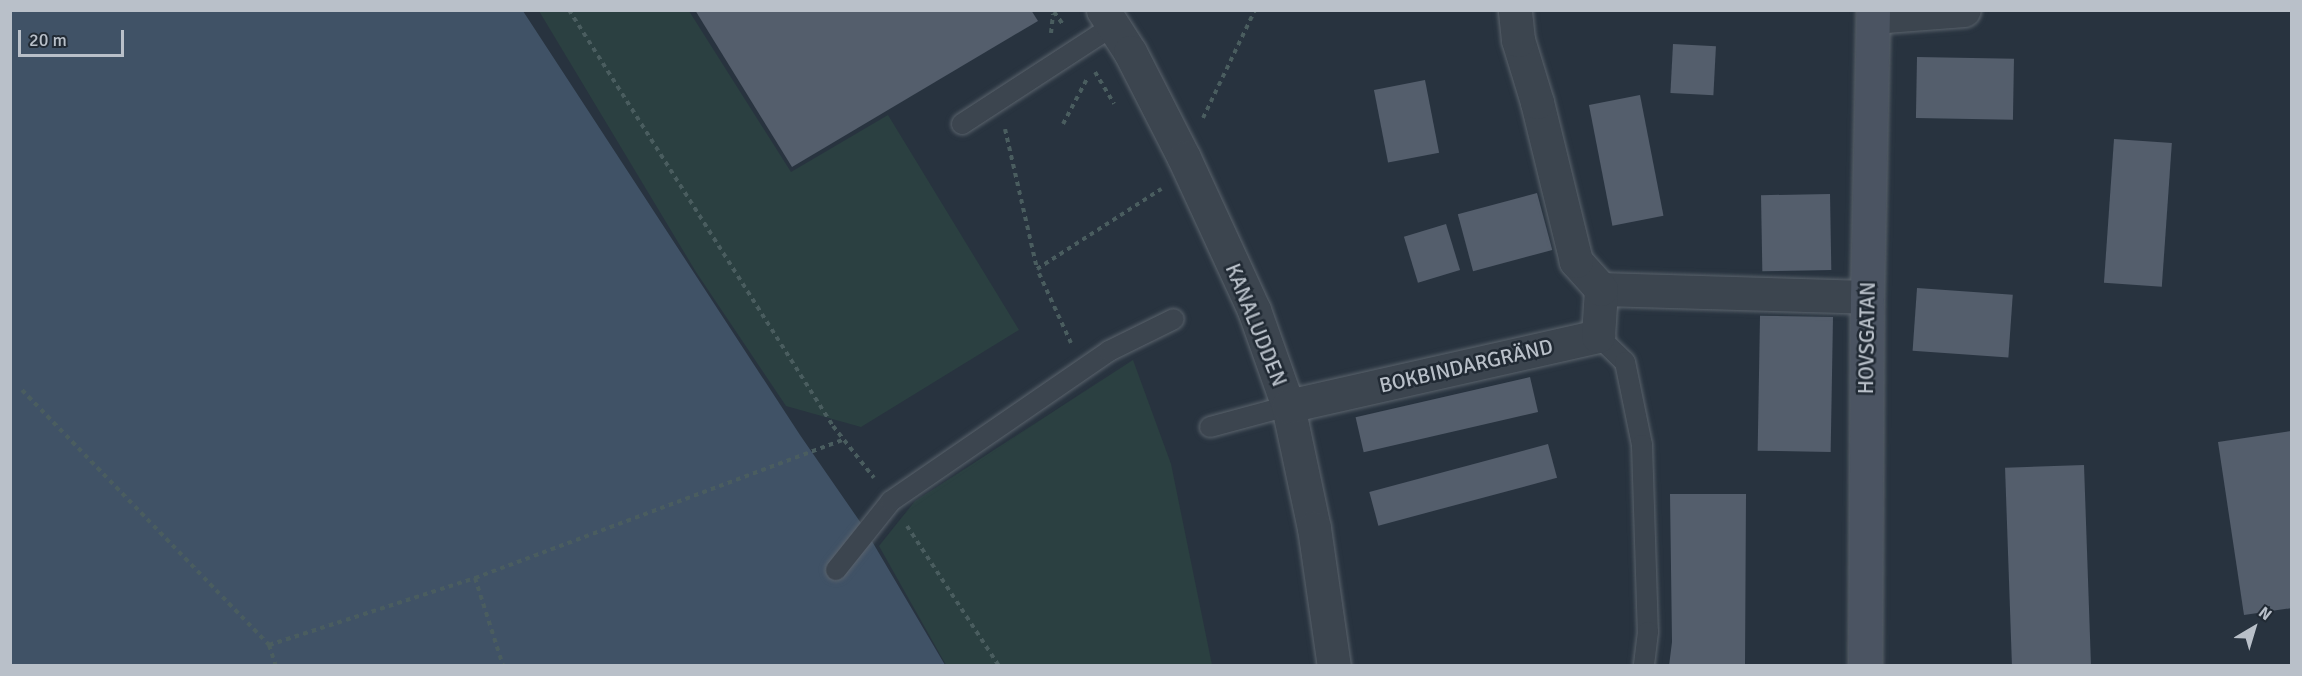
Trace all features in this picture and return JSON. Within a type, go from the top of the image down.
[{"type":"main road","name":"HOVSGATAN","points":[[1865,666],[1867,297],[1873,14]]},
{"type":"street","points":[[1515,10],[1518,40],[1537,102],[1576,261],[1601,289],[1598,336]]},
{"type":"street","points":[[1873,14],[1964,10]]},
{"type":"street","name":"KANALUDDEN","points":[[1108,18],[1130,52],[1184,158],[1254,310],[1288,406],[1314,528],[1334,666]]},
{"type":"street","points":[[1601,289],[1867,297]]},
{"type":"street","name":"BOKBINDARGRÄND","points":[[1288,406],[1598,336]]},
{"type":"lane","points":[[962,124],[1080,48],[1108,18]]},
{"type":"lane","points":[[836,570],[891,501],[1109,351],[1174,319]]},
{"type":"lane","points":[[1598,336],[1624,362],[1642,445],[1648,632],[1644,666]]},
{"type":"lane","points":[[1210,427],[1288,406]]},
{"type":"path","points":[[569,10],[833,426],[891,501],[999,666]]},
{"type":"path","points":[[1037,269],[1162,188],[1184,158],[1255,10]]},
{"type":"path","points":[[1054,12],[1080,48]]},
{"type":"path","points":[[1064,124],[1093,67],[1116,107]]},
{"type":"path","points":[[999,100],[1037,269],[1083,369]]},
{"type":"path","points":[[1157,178],[1168,198]]},
{"type":"path","points":[[22,390],[269,645],[276,666]]},
{"type":"path","points":[[269,645],[475,578],[845,440]]},
{"type":"path","points":[[475,578],[502,666]]},
{"type":"green space","points":[[539,11],[689,11],[791,172],[888,115],[1019,330],[861,427],[786,406],[696,272]]},
{"type":"green space","points":[[1133,360],[1171,464],[1212,665],[946,665],[879,546],[915,501]]},
{"type":"water","points":[[10,11],[523,11],[800,435],[863,526],[945,665],[11,665]]},
{"type":"building","points":[[695,10],[1031,10],[1038,21],[792,167]]},
{"type":"building","points":[[1673,44],[1716,46],[1713,95],[1670,93]]},
{"type":"building","points":[[1917,57],[2014,59],[2013,120],[1916,118]]},
{"type":"building","points":[[1425,80],[1439,153],[1388,163],[1374,90]]},
{"type":"building","points":[[1640,95],[1663,216],[1612,226],[1589,105]]},
{"type":"building","points":[[2114,139],[2172,143],[2162,287],[2104,283]]},
{"type":"building","points":[[1537,193],[1552,250],[1473,271],[1458,214]]},
{"type":"building","points":[[1830,194],[1831,270],[1762,271],[1761,195]]},
{"type":"building","points":[[1446,224],[1460,270],[1418,283],[1404,237]]},
{"type":"building","points":[[1917,288],[2013,295],[2008,358],[1913,351]]},
{"type":"building","points":[[1760,316],[1833,317],[1831,452],[1758,451]]},
{"type":"building","points":[[1530,377],[1538,412],[1364,452],[1356,417]]},
{"type":"building","points":[[2291,431],[2292,608],[2244,615],[2218,442]]},
{"type":"building","points":[[1548,444],[1557,478],[1378,526],[1369,492]]},
{"type":"building","points":[[2084,465],[2091,666],[2012,666],[2005,468]]},
{"type":"building","points":[[1670,494],[1746,494],[1745,666],[1669,666],[1672,642]]}]
